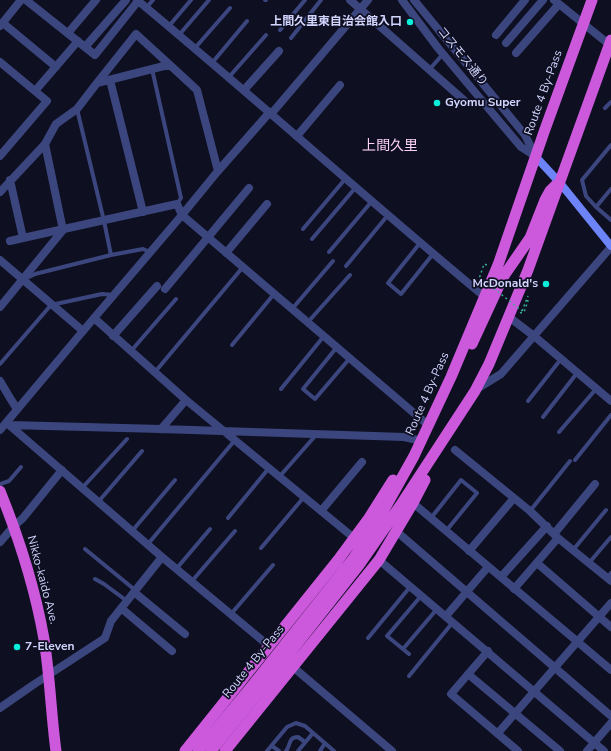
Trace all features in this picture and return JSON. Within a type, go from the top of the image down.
[{"type":"highway","name":"Route 4 By-Pass","points":[[211,751],[353,559],[376,524],[422,441],[498,265],[556,92],[584,24],[592,0]]},
{"type":"highway","name":"Route 4 By-Pass","points":[[198,751],[260,684],[359,565],[400,506],[475,391],[490,364],[509,317],[560,183],[610,43]]},
{"type":"highway","points":[[458,358],[473,343],[503,277],[530,238],[550,191],[554,186],[560,183]]},
{"type":"highway","points":[[225,751],[379,560],[413,503],[436,458],[441,443]]},
{"type":"highway","points":[[185,751],[338,560],[369,518],[399,472],[414,456]]},
{"type":"highway","name":"Nikko-kaido Ave.","points":[[0,490],[14,526],[34,593],[49,675],[56,751]]},
{"type":"main road","points":[[535,156],[560,183],[611,246]]},
{"type":"street","points":[[21,0],[1,25],[56,67]]},
{"type":"street","points":[[26,0],[95,55],[138,0],[485,297]]},
{"type":"street","points":[[68,33],[96,0]]},
{"type":"street","points":[[85,47],[126,0]]},
{"type":"street","points":[[350,0],[428,71],[466,102]]},
{"type":"street","points":[[0,430],[8,423],[17,409],[218,171],[271,113],[368,0]]},
{"type":"street","name":"コスモス通り","points":[[402,0],[443,54],[521,147],[535,156]]},
{"type":"street","name":"コスモス通り","points":[[414,0],[504,105],[525,135],[535,156]]},
{"type":"street","points":[[496,35],[525,0]]},
{"type":"street","points":[[506,44],[543,0]]},
{"type":"street","points":[[516,53],[556,2],[610,43]]},
{"type":"street","points":[[0,192],[44,144],[56,124],[77,109],[136,34],[197,90],[218,171]]},
{"type":"street","points":[[35,91],[78,41]]},
{"type":"street","points":[[244,90],[279,51]]},
{"type":"street","points":[[0,62],[47,101],[0,156]]},
{"type":"street","points":[[97,83],[152,69],[171,66]]},
{"type":"street","points":[[110,80],[143,212]]},
{"type":"street","points":[[297,136],[340,86]]},
{"type":"street","points":[[44,144],[63,230]]},
{"type":"street","points":[[10,180],[23,238]]},
{"type":"street","points":[[114,336],[209,238],[249,188]]},
{"type":"street","points":[[10,241],[177,204],[182,215],[428,425]]},
{"type":"street","points":[[226,253],[267,204]]},
{"type":"street","points":[[0,307],[63,230]]},
{"type":"street","points":[[475,391],[501,374],[611,246]]},
{"type":"street","points":[[0,260],[83,331]]},
{"type":"street","points":[[509,317],[562,359],[611,401]]},
{"type":"street","points":[[94,318],[186,400],[354,538]]},
{"type":"street","points":[[0,381],[17,409]]},
{"type":"street","points":[[161,429],[186,400]]},
{"type":"street","points":[[8,423],[226,432],[404,437],[422,441]]},
{"type":"street","points":[[8,423],[133,530],[162,557],[269,646]]},
{"type":"street","points":[[455,450],[530,511],[573,550],[610,577]]},
{"type":"street","points":[[321,511],[362,462]]},
{"type":"street","points":[[0,542],[23,518],[62,470]]},
{"type":"street","points":[[514,588],[536,563],[595,484]]},
{"type":"street","points":[[469,551],[514,498]]},
{"type":"street","points":[[413,503],[611,670]]},
{"type":"street","points":[[501,577],[546,526]]},
{"type":"street","points":[[396,531],[611,716]]},
{"type":"street","points":[[0,708],[105,638],[111,621],[162,557]]},
{"type":"street","points":[[379,560],[604,751]]},
{"type":"street","points":[[536,563],[611,627]]},
{"type":"street","points":[[446,616],[488,567]]},
{"type":"street","points":[[135,591],[185,634]]},
{"type":"street","points":[[498,734],[611,603]]},
{"type":"street","points":[[121,608],[172,651]]},
{"type":"street","points":[[488,651],[451,694],[518,751]]},
{"type":"street","points":[[293,667],[392,751]]},
{"type":"street","points":[[468,674],[560,751]]},
{"type":"street","points":[[210,720],[234,740]]},
{"type":"street","points":[[587,751],[611,723]]},
{"type":"lane","points":[[146,8],[153,0]]},
{"type":"lane","points":[[169,26],[191,0]]},
{"type":"lane","points":[[179,35],[209,0]]},
{"type":"lane","points":[[280,30],[305,0]]},
{"type":"lane","points":[[291,38],[321,0]]},
{"type":"lane","points":[[195,49],[230,8]]},
{"type":"lane","points":[[212,63],[247,21]]},
{"type":"lane","points":[[229,77],[266,35]]},
{"type":"lane","points":[[428,71],[443,54]]},
{"type":"lane","points":[[152,69],[181,198],[177,204]]},
{"type":"lane","points":[[605,108],[611,102]]},
{"type":"lane","points":[[77,109],[111,255]]},
{"type":"lane","points":[[611,145],[582,180],[586,196],[611,220]]},
{"type":"lane","points":[[303,229],[346,178]]},
{"type":"lane","points":[[312,239],[356,187]]},
{"type":"lane","points":[[596,207],[611,189]]},
{"type":"lane","points":[[329,252],[372,201]]},
{"type":"lane","points":[[346,266],[389,215]]},
{"type":"lane","points":[[420,242],[388,283],[401,294],[433,254]]},
{"type":"lane","points":[[23,280],[35,274],[111,255],[144,249],[151,252]]},
{"type":"lane","points":[[292,309],[333,261]]},
{"type":"lane","points":[[155,372],[242,267]]},
{"type":"lane","points":[[308,322],[350,275]]},
{"type":"lane","points":[[0,364],[51,304],[102,294],[114,295]]},
{"type":"lane","points":[[232,346],[274,294]]},
{"type":"lane","points":[[131,351],[176,299]]},
{"type":"lane","points":[[281,388],[324,336]]},
{"type":"lane","points":[[337,347],[304,390],[315,399],[350,358]]},
{"type":"lane","points":[[528,401],[562,359]]},
{"type":"lane","points":[[543,417],[577,373]]},
{"type":"lane","points":[[559,432],[596,389]]},
{"type":"lane","points":[[575,460],[611,415]]},
{"type":"lane","points":[[280,476],[316,434]]},
{"type":"lane","points":[[83,487],[127,439]]},
{"type":"lane","points":[[148,544],[235,440]]},
{"type":"lane","points":[[99,501],[142,451]]},
{"type":"lane","points":[[530,511],[570,461]]},
{"type":"lane","points":[[0,484],[9,481],[21,467]]},
{"type":"lane","points":[[228,518],[269,468]]},
{"type":"lane","points":[[133,530],[175,480]]},
{"type":"lane","points":[[431,518],[461,480],[477,493],[446,532]]},
{"type":"lane","points":[[261,548],[304,497]]},
{"type":"lane","points":[[573,550],[606,510]]},
{"type":"lane","points":[[177,568],[210,529]]},
{"type":"lane","points":[[192,581],[235,531]]},
{"type":"lane","points":[[589,563],[611,537]]},
{"type":"lane","points":[[85,549],[135,591]]},
{"type":"lane","points":[[231,614],[273,565]]},
{"type":"lane","points":[[95,579],[127,601]]},
{"type":"lane","points":[[368,638],[411,587]]},
{"type":"lane","points":[[409,654],[386,636],[421,595]]},
{"type":"lane","points":[[403,649],[438,609]]},
{"type":"lane","points":[[409,676],[453,622]]},
{"type":"lane","points":[[267,751],[291,725],[296,723],[302,724],[334,751]]},
{"type":"lane","points":[[299,751],[313,733]]},
{"type":"lane","points":[[286,751],[289,748],[290,739],[293,737],[298,736],[305,742]]},
{"type":"lane","points":[[320,751],[325,743]]},
{"type":"lane","points":[[272,746],[279,751]]},
{"type":"path","points":[[479,280],[484,264],[487,265]]},
{"type":"path","points":[[482,279],[522,311],[529,294]]},
{"type":"path","points":[[524,312],[528,301],[527,300]]},
{"type":"place","name":"上間久里東自治会館入口","points":[[410,22]]},
{"type":"place","name":"Gyomu Super","points":[[437,103]]},
{"type":"place","name":"McDonald's","points":[[546,284]]},
{"type":"place","name":"7-Eleven","points":[[17,647]]},
{"type":"district","name":"上間久里","points":[[390,147]]}]
